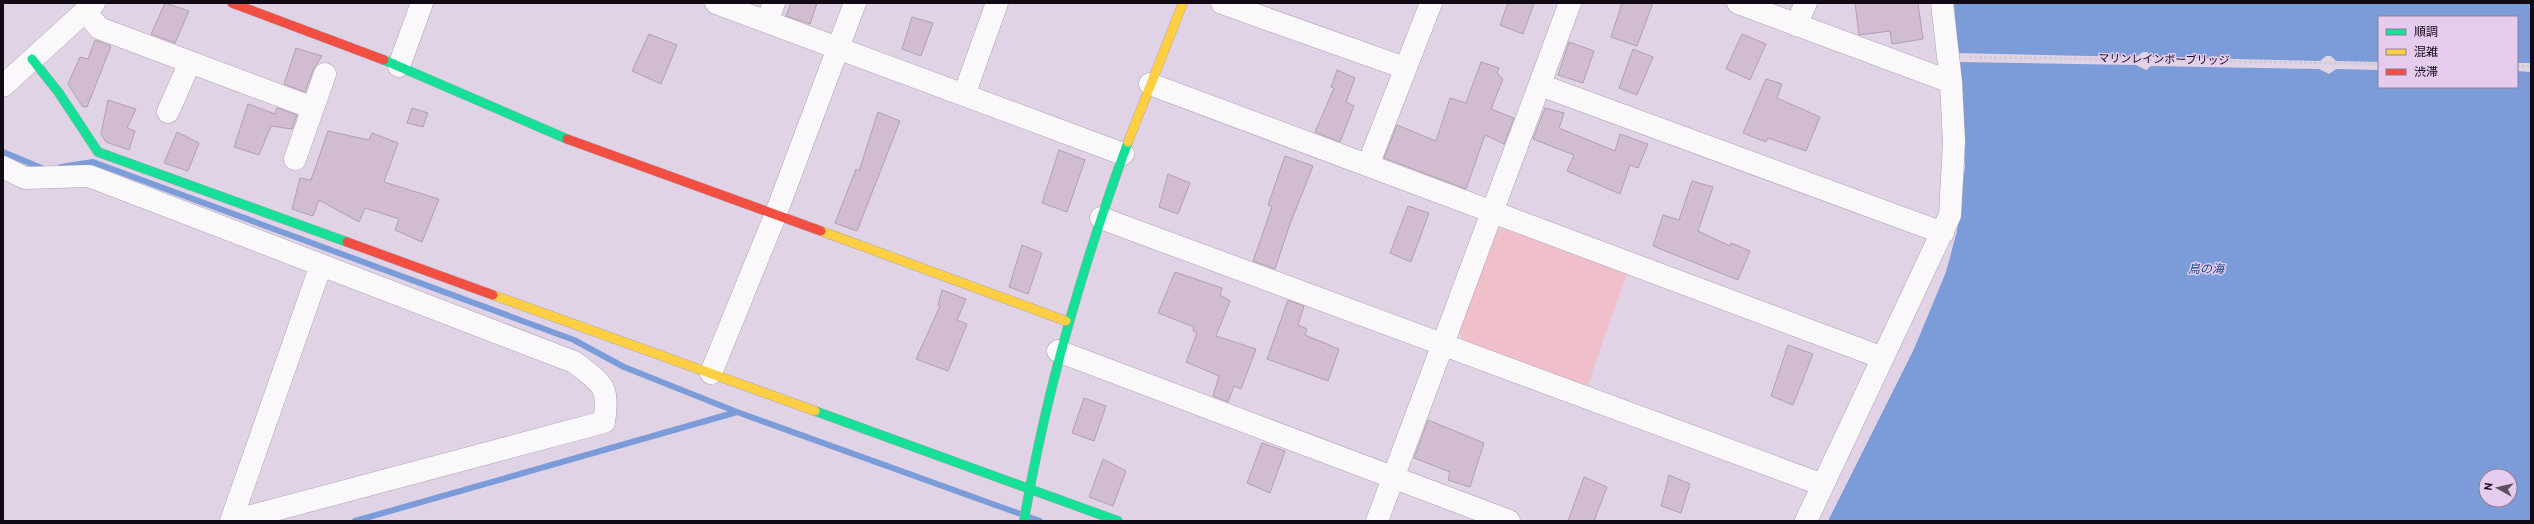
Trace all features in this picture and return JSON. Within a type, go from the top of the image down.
[{"type":"street","points":[[232,3],[399,66],[549,132],[1066,322]]},
{"type":"street","points":[[399,66],[422,3]]},
{"type":"street","points":[[716,3],[770,12],[838,48],[1123,154]]},
{"type":"street","points":[[711,373],[775,216],[855,3]]},
{"type":"street","points":[[964,95],[997,3]]},
{"type":"street","points":[[1024,521],[1028,489],[1046,400],[1066,322],[1123,154],[1183,3]]},
{"type":"street","points":[[1222,3],[1405,68]]},
{"type":"street","points":[[1368,165],[1430,3]]},
{"type":"street","points":[[1377,521],[1570,3]]},
{"type":"street","points":[[1738,3],[1951,82]]},
{"type":"street","points":[[1796,25],[1806,3]]},
{"type":"street","points":[[1806,521],[1943,233],[1950,215],[1954,142],[1951,82],[1942,3]]},
{"type":"street","points":[[3,86],[89,7],[100,28],[313,108]]},
{"type":"street","points":[[32,59],[59,93],[98,152],[1118,521]]},
{"type":"street","points":[[168,112],[190,62]]},
{"type":"street","points":[[294,159],[325,74]]},
{"type":"street","points":[[1150,84],[1883,358]]},
{"type":"street","points":[[1540,85],[1943,233]]},
{"type":"street","points":[[3,167],[24,178],[89,176],[574,362],[601,383],[608,400],[604,422],[232,521]]},
{"type":"street","points":[[1101,218],[1443,346],[1823,485]]},
{"type":"street","points":[[232,521],[321,265]]},
{"type":"street","points":[[1058,351],[1509,521]]},
{"type":"path","name":"マリンレインボーブリッジ","points":[[1948,57],[2378,64]]},
{"type":"path","points":[[2518,66],[2531,66]]},
{"type":"shaded area","points":[[1507,228],[1627,273],[1587,387],[1462,341],[1459,331],[1493,231]]},
{"type":"water","name":"鳥の海","points":[[1954,3],[2531,3],[2531,521],[1828,521],[1914,349],[1946,272],[1957,231],[1965,167]]},
{"type":"pier","points":[[2143,52],[2147,52],[2152,57],[2320,61],[2326,56],[2331,56],[2336,61],[2378,62],[2378,70],[2336,69],[2329,74],[2319,69],[2151,66],[2146,70],[2136,65],[1957,62],[1957,53],[2136,57]]},
{"type":"pier","points":[[2518,63],[2531,63],[2531,72],[2518,71]]},
{"type":"building","points":[[165,3],[189,11],[175,43],[151,34]]},
{"type":"building","points":[[791,3],[817,3],[810,24],[786,16]]},
{"type":"building","points":[[1508,3],[1534,3],[1523,34],[1500,25]]},
{"type":"building","points":[[1622,3],[1653,3],[1637,46],[1611,37]]},
{"type":"building","points":[[1855,3],[1918,3],[1923,39],[1892,44],[1890,31],[1859,35]]},
{"type":"building","points":[[912,17],[933,23],[921,56],[902,49]]},
{"type":"building","points":[[649,34],[677,45],[661,84],[632,71]]},
{"type":"building","points":[[1742,34],[1766,44],[1750,80],[1726,69]]},
{"type":"building","points":[[95,40],[111,46],[87,107],[82,106],[68,84],[80,57],[88,59]]},
{"type":"building","points":[[1569,42],[1594,51],[1583,83],[1558,75]]},
{"type":"building","points":[[296,48],[322,56],[313,70],[305,92],[284,84]]},
{"type":"building","points":[[1633,49],[1653,57],[1637,95],[1619,88]]},
{"type":"building","points":[[1481,62],[1499,68],[1497,73],[1503,79],[1491,109],[1514,118],[1504,144],[1485,135],[1466,189],[1384,158],[1397,125],[1436,141],[1450,98],[1466,103]]},
{"type":"building","points":[[1337,70],[1355,78],[1346,102],[1354,106],[1340,142],[1315,132],[1334,88],[1331,87]]},
{"type":"building","points":[[1766,79],[1782,84],[1777,98],[1820,117],[1806,151],[1768,138],[1766,142],[1743,133]]},
{"type":"building","points":[[108,100],[136,109],[127,128],[135,131],[129,150],[106,142],[101,134]]},
{"type":"building","points":[[248,104],[275,114],[277,108],[297,115],[292,129],[271,126],[259,155],[234,147]]},
{"type":"building","points":[[412,108],[428,113],[423,127],[407,123]]},
{"type":"building","points":[[1545,108],[1564,113],[1559,128],[1615,151],[1620,134],[1648,144],[1638,168],[1630,165],[1620,194],[1567,171],[1574,155],[1533,139]]},
{"type":"building","points":[[878,112],[900,121],[857,231],[835,223],[856,169],[859,171]]},
{"type":"building","points":[[328,131],[369,140],[372,133],[398,143],[384,182],[439,199],[422,242],[395,230],[399,219],[365,208],[359,222],[319,200],[313,216],[292,209],[300,178],[311,180]]},
{"type":"building","points":[[177,132],[199,143],[188,171],[164,163]]},
{"type":"building","points":[[1059,150],[1085,160],[1067,212],[1042,203]]},
{"type":"building","points":[[1285,156],[1313,166],[1290,224],[1275,269],[1253,261],[1272,207],[1268,205]]},
{"type":"building","points":[[1168,174],[1190,183],[1178,214],[1159,207]]},
{"type":"building","points":[[1692,181],[1713,187],[1698,231],[1730,246],[1731,243],[1750,251],[1738,280],[1653,246],[1663,215],[1679,220]]},
{"type":"building","points":[[1408,206],[1429,213],[1411,262],[1390,253]]},
{"type":"building","points":[[1022,245],[1042,253],[1028,294],[1009,287]]},
{"type":"building","points":[[1175,272],[1222,288],[1220,295],[1230,301],[1216,336],[1256,349],[1241,389],[1234,386],[1228,402],[1213,396],[1219,376],[1186,362],[1197,333],[1193,331],[1194,327],[1158,313]]},
{"type":"building","points":[[942,290],[966,299],[957,320],[967,324],[948,371],[916,359],[940,306],[938,305]]},
{"type":"building","points":[[1288,300],[1304,306],[1298,325],[1307,329],[1305,335],[1339,349],[1328,381],[1267,359]]},
{"type":"building","points":[[1788,345],[1813,354],[1793,405],[1771,396]]},
{"type":"building","points":[[1084,398],[1106,406],[1094,441],[1072,433]]},
{"type":"building","points":[[1428,420],[1484,443],[1470,487],[1448,480],[1450,472],[1414,458]]},
{"type":"building","points":[[1262,443],[1285,451],[1270,493],[1247,483]]},
{"type":"building","points":[[1103,459],[1126,471],[1113,506],[1089,497]]},
{"type":"building","points":[[1669,475],[1690,484],[1681,513],[1661,506]]},
{"type":"building","points":[[1584,477],[1607,487],[1594,521],[1568,521]]},
{"type":"waterway","points":[[3,152],[44,169]]},
{"type":"waterway","points":[[61,167],[93,162],[574,340],[624,367],[737,412]]},
{"type":"waterway","points":[[355,521],[737,412],[1040,521]]},
{"type":"traffic: fast","points":[[32,59],[59,93],[98,152],[347,242]]},
{"type":"traffic: fast","points":[[384,60],[567,139]]},
{"type":"traffic: fast","points":[[1024,521],[1054,376],[1095,236],[1128,142]]},
{"type":"traffic: fast","points":[[815,411],[1118,521]]},
{"type":"traffic: slow","points":[[1128,142],[1183,3]]},
{"type":"traffic: slow","points":[[821,231],[1066,321]]},
{"type":"traffic: slow","points":[[493,295],[815,411]]},
{"type":"traffic: jam","points":[[232,3],[384,60]]},
{"type":"traffic: jam","points":[[567,139],[821,231]]},
{"type":"traffic: jam","points":[[347,242],[493,295]]}]
